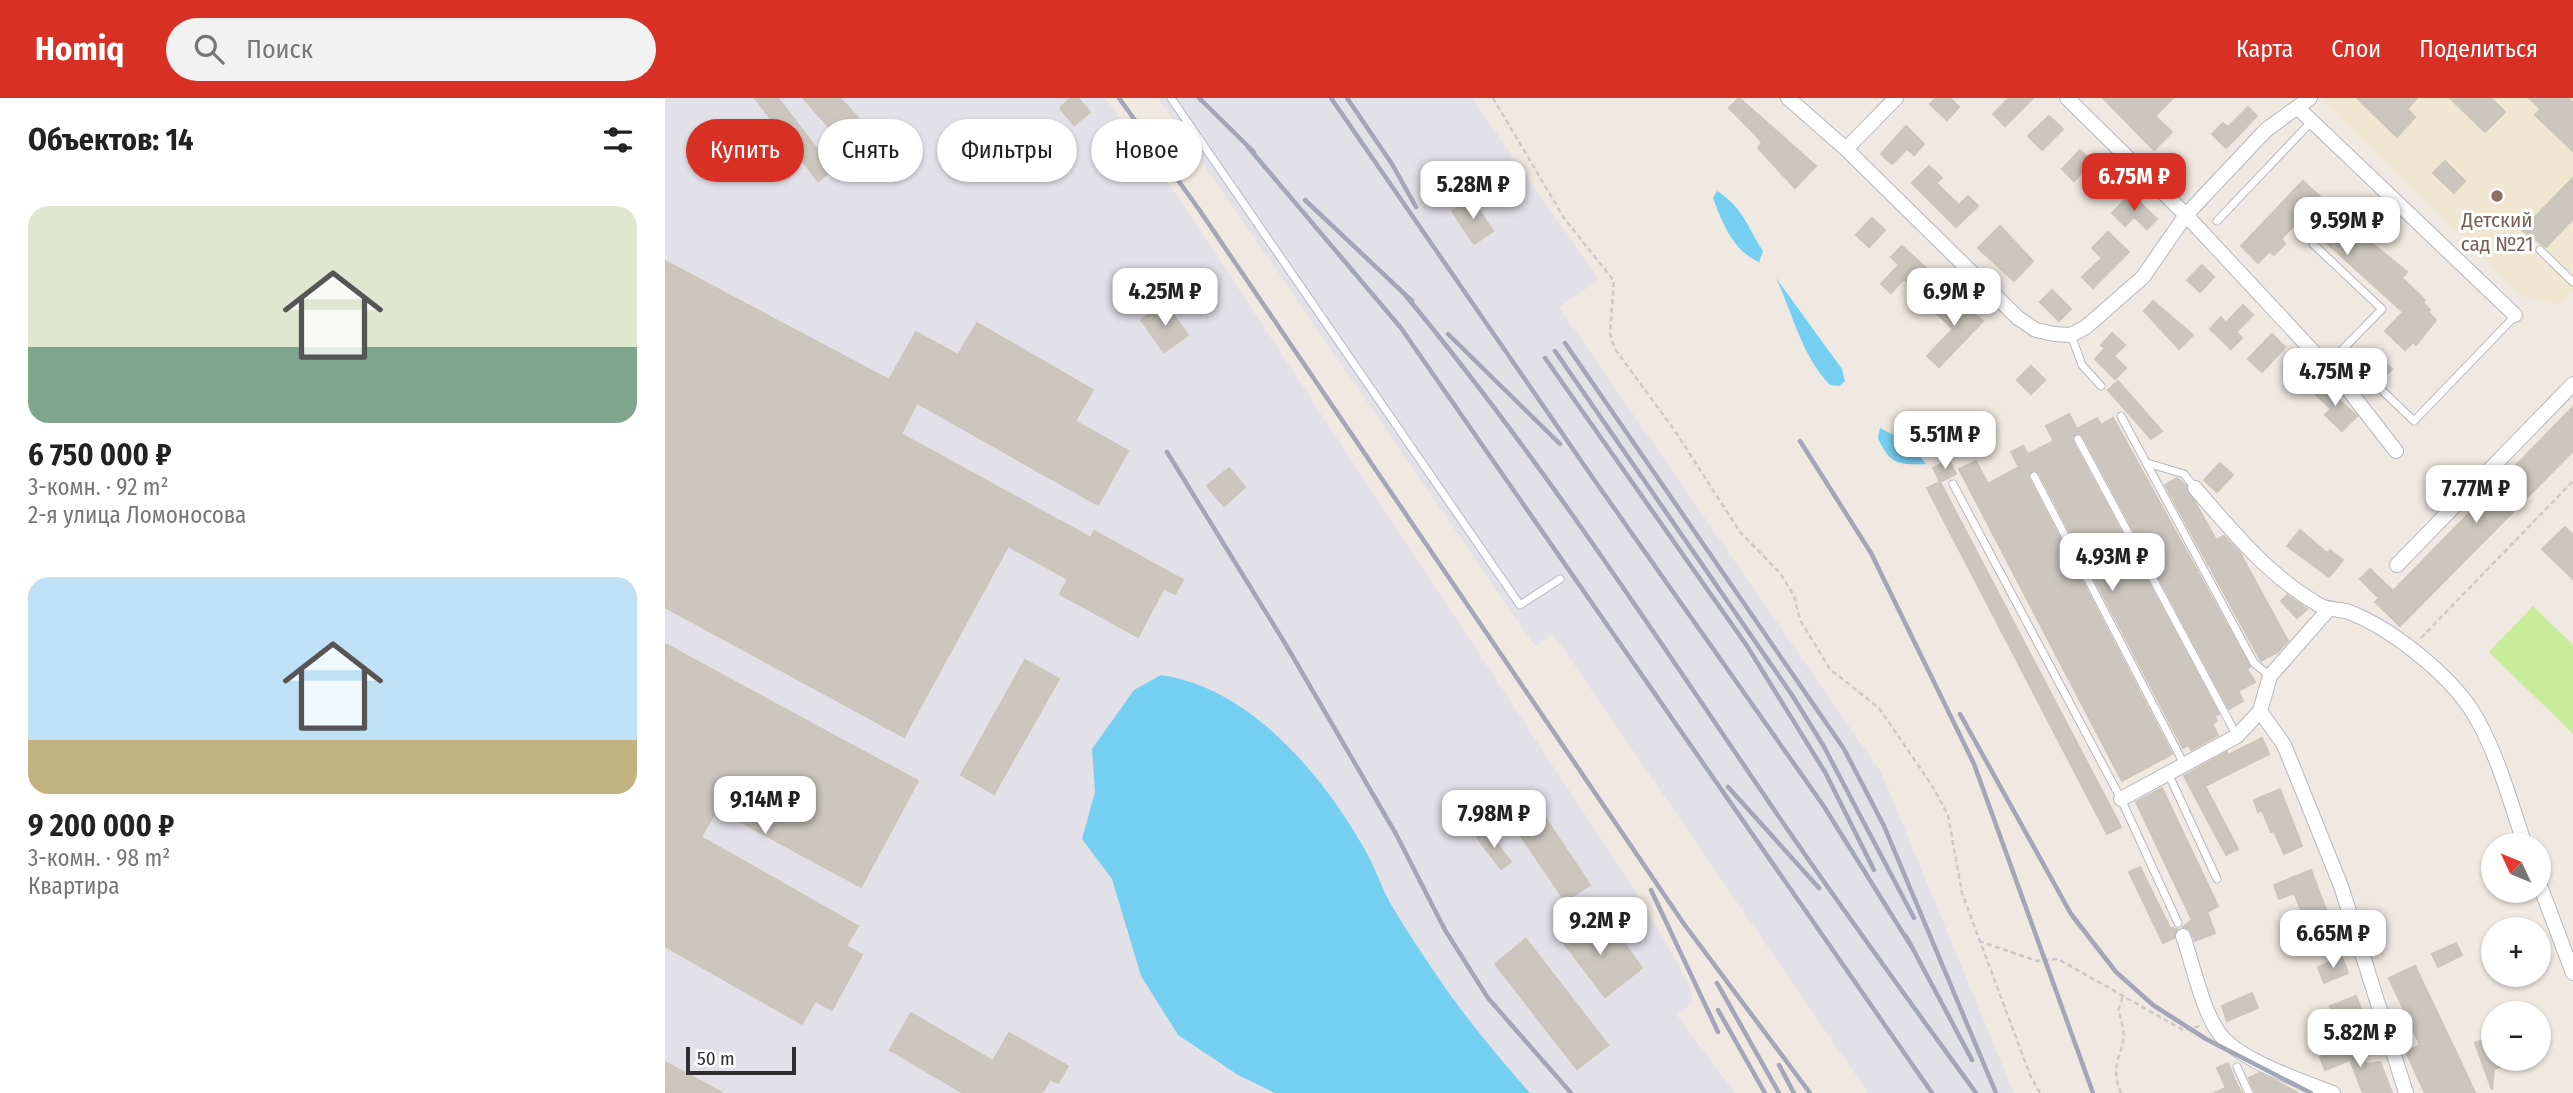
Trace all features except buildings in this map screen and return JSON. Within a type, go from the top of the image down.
[{"type":"street","points":[[1788,98],[1846,149],[2018,318],[2036,330],[2071,335],[2086,327],[2143,276],[2186,215],[2266,130],[2311,98]]},
{"type":"street","points":[[1846,149],[1896,98]]},
{"type":"street","points":[[2067,98],[2186,215],[2347,388],[2396,451]]},
{"type":"street","points":[[2298,108],[2515,315]]},
{"type":"street","points":[[2397,565],[2573,384]]},
{"type":"street","points":[[2195,488],[2256,557],[2328,610],[2350,612],[2411,648],[2445,677],[2478,720],[2520,833]]},
{"type":"street","points":[[2121,799],[2237,736],[2260,711],[2270,676],[2328,610]]},
{"type":"street","points":[[2260,711],[2284,745],[2341,886],[2406,1093]]},
{"type":"street","points":[[2547,903],[2573,973]]},
{"type":"street","points":[[2181,930],[2213,1021],[2224,1039],[2237,1048],[2333,1093]]},
{"type":"lane","points":[[1171,98],[1520,605],[1560,579]]},
{"type":"lane","points":[[2217,220],[2312,121]]},
{"type":"lane","points":[[2313,244],[2382,309],[2341,351],[2414,421],[2515,315]]},
{"type":"lane","points":[[2540,250],[2573,282]]},
{"type":"lane","points":[[2071,335],[2082,365],[2101,386]]},
{"type":"lane","points":[[2120,416],[2255,663],[2270,676]]},
{"type":"lane","points":[[2078,439],[2237,736]]},
{"type":"lane","points":[[2146,463],[2185,474],[2195,488]]},
{"type":"lane","points":[[2034,476],[2184,764]]},
{"type":"lane","points":[[1953,484],[2121,799],[2181,930]]},
{"type":"lane","points":[[2168,773],[2217,879]]},
{"type":"lane","points":[[2237,1067],[2249,1093]]},
{"type":"path","points":[[1493,98],[1564,218],[1615,281],[1610,334],[1615,349],[1675,431],[1740,532],[1780,572],[1794,596],[1800,620],[1829,670],[1879,708],[1933,787],[1948,815],[1962,893],[2030,1075],[2040,1093]]},
{"type":"path","points":[[2411,648],[2573,481]]},
{"type":"path","points":[[1979,941],[2037,961],[2058,959],[2183,1030],[2192,1030],[2213,1021]]},
{"type":"path","points":[[2121,1093],[2114,1071],[2125,1041],[2125,1027],[2118,1011],[2123,996]]},
{"type":"shaded area","points":[[665,98],[1105,98],[1120,119],[1091,119],[1091,182],[1167,182],[1180,200],[1642,901],[1689,984],[1693,1002],[1677,1015],[1735,1093],[665,1093]]},
{"type":"shaded area","points":[[1158,98],[1472,98],[1599,280],[1559,307],[1882,774],[2014,1093],[1868,1093],[1553,634],[1535,646],[1202,162],[1202,119],[1172,119]]},
{"type":"shaded area","name":"Детский сад №21","points":[[2327,98],[2573,98],[2573,290],[2559,305],[2524,297],[2323,102]]},
{"type":"green space","points":[[2533,606],[2573,645],[2573,734],[2489,652]]},
{"type":"water","points":[[1717,191],[1733,203],[1763,251],[1759,262],[1742,251],[1730,235],[1713,198]]},
{"type":"water","points":[[1776,278],[1842,369],[1845,381],[1839,386],[1830,385],[1812,361]]},
{"type":"water","points":[[1880,428],[1911,444],[1926,464],[1902,463],[1891,458],[1878,438]]},
{"type":"water","points":[[1161,675],[1194,683],[1224,697],[1280,738],[1304,764],[1347,820],[1368,854],[1389,901],[1440,981],[1530,1093],[1275,1093],[1238,1075],[1178,1035],[1141,976],[1112,879],[1082,839],[1095,792],[1092,749],[1134,690]]},
{"type":"railway","points":[[1119,98],[1198,208],[1684,924],[1810,1093]]},
{"type":"railway","points":[[1199,98],[1254,152]]},
{"type":"railway","points":[[1331,98],[1823,805],[1911,946]]},
{"type":"railway","points":[[1347,98],[1392,164],[1416,207]]},
{"type":"railway","points":[[1248,147],[1401,328],[1932,1093]]},
{"type":"railway","points":[[1305,200],[1412,301]]},
{"type":"railway","points":[[1406,296],[1458,360],[1556,492],[1811,863],[1976,1093]]},
{"type":"railway","points":[[1448,334],[1560,444]]},
{"type":"railway","points":[[1565,343],[1844,749],[1884,826],[1996,1093]]},
{"type":"railway","points":[[1555,351],[1792,695],[1823,745],[1914,918]]},
{"type":"railway","points":[[1545,358],[1747,646],[1825,772],[1874,870]]},
{"type":"railway","points":[[1800,441],[1871,553],[1974,764],[2093,1093]]},
{"type":"railway","points":[[1167,452],[1286,645],[1396,834],[1445,930],[1488,998],[1571,1093]]},
{"type":"railway","points":[[1960,714],[2071,914],[2116,972],[2153,1005],[2206,1039],[2311,1093]]},
{"type":"railway","points":[[1728,787],[1819,888]]},
{"type":"railway","points":[[1651,890],[1718,1032]]},
{"type":"railway","points":[[1906,936],[1972,1060]]},
{"type":"railway","points":[[1717,983],[1779,1093]]},
{"type":"railway","points":[[1718,1010],[1765,1093]]},
{"type":"railway","points":[[1779,1065],[1794,1093]]},
{"type":"place","name":"Детский сад №21","points":[[2497,196]]}]
